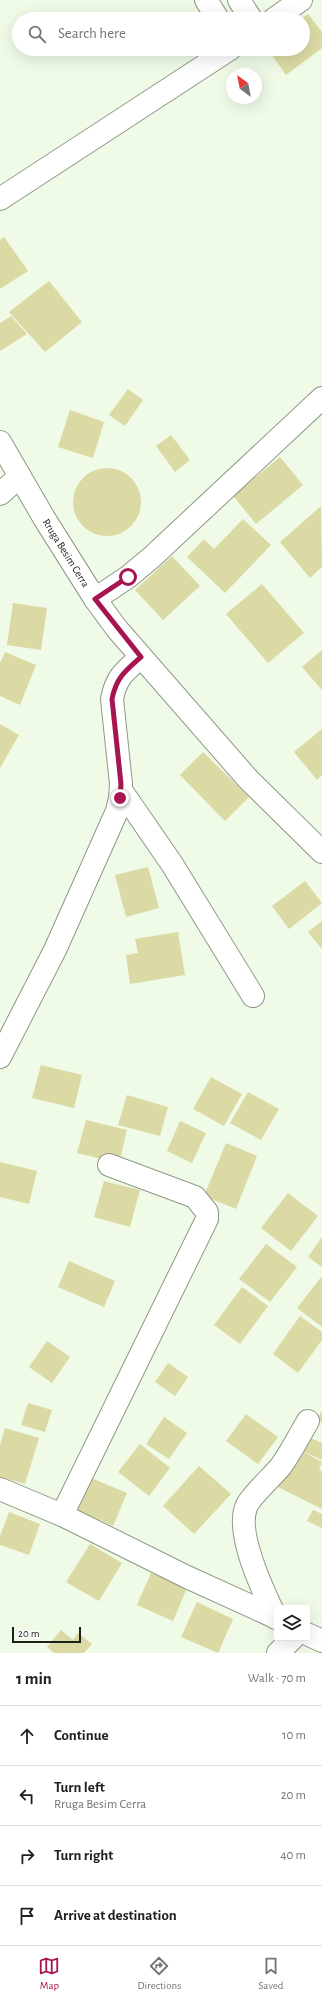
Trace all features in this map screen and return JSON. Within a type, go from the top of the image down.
[{"type":"street","points":[[206,0],[214,12]]},
{"type":"street","points":[[239,0],[247,12]]},
{"type":"street","points":[[284,12],[301,0]]},
{"type":"street","points":[[0,199],[219,56]]},
{"type":"street","points":[[95,599],[128,577],[152,557],[322,398]]},
{"type":"street","name":"Rruga Besim Cerra","points":[[0,442],[19,477],[95,599],[141,657],[248,779],[319,842]]},
{"type":"street","points":[[0,494],[19,477]]},
{"type":"street","points":[[0,1057],[55,950],[117,811],[121,790],[112,699],[114,688],[121,674],[141,657]]},
{"type":"street","points":[[121,790],[172,864],[253,996]]},
{"type":"street","points":[[62,1515],[206,1219],[207,1212],[195,1197],[109,1165]]},
{"type":"street","points":[[274,1612],[260,1584],[247,1545],[244,1526],[247,1505],[281,1465],[308,1421]]},
{"type":"street","points":[[0,1489],[62,1515],[187,1577],[274,1617]]},
{"type":"street","points":[[310,1635],[322,1641]]},
{"type":"street","points":[[278,1653],[290,1641]]},
{"type":"building","points":[[310,17],[322,32],[322,48],[286,75],[273,56],[310,56]]},
{"type":"building","points":[[4,237],[28,271],[0,289],[0,240]]},
{"type":"building","points":[[49,281],[82,322],[45,352],[9,312]]},
{"type":"building","points":[[11,316],[27,334],[0,351],[0,323]]},
{"type":"building","points":[[128,389],[143,400],[125,426],[109,415]]},
{"type":"building","points":[[70,410],[104,422],[93,458],[58,447]]},
{"type":"building","points":[[171,435],[190,460],[175,472],[156,446]]},
{"type":"building","points":[[280,457],[303,485],[256,524],[233,496]]},
{"type":"building","points":[[107,468],[120,471],[131,478],[138,489],[141,502],[138,515],[131,526],[120,533],[107,536],[94,533],[83,526],[76,515],[73,502],[76,489],[83,478],[94,471]]},
{"type":"building","points":[[321,506],[322,567],[310,578],[280,542]]},
{"type":"building","points":[[243,519],[271,545],[225,593],[187,557],[204,539],[214,549]]},
{"type":"building","points":[[172,556],[200,586],[163,620],[135,590]]},
{"type":"building","points":[[262,584],[304,633],[268,663],[226,614]]},
{"type":"building","points":[[13,603],[47,608],[41,650],[7,645]]},
{"type":"building","points":[[322,650],[322,690],[302,667]]},
{"type":"building","points":[[5,652],[36,665],[20,705],[0,696],[0,663]]},
{"type":"building","points":[[0,724],[19,735],[0,768]]},
{"type":"building","points":[[322,729],[322,775],[317,780],[294,752]]},
{"type":"building","points":[[203,752],[249,797],[225,821],[180,775]]},
{"type":"building","points":[[148,867],[159,908],[126,917],[115,875]]},
{"type":"building","points":[[305,881],[322,903],[289,929],[272,906]]},
{"type":"building","points":[[322,921],[322,949],[308,932]]},
{"type":"building","points":[[178,932],[185,975],[130,984],[126,955],[138,953],[135,939]]},
{"type":"building","points":[[41,1065],[82,1075],[74,1108],[32,1098]]},
{"type":"building","points":[[211,1077],[242,1094],[224,1126],[193,1109]]},
{"type":"building","points":[[248,1092],[279,1109],[261,1140],[230,1123]]},
{"type":"building","points":[[127,1095],[168,1107],[160,1136],[118,1125]]},
{"type":"building","points":[[86,1120],[127,1130],[119,1163],[77,1153]]},
{"type":"building","points":[[180,1121],[206,1133],[192,1163],[167,1151]]},
{"type":"building","points":[[226,1143],[257,1156],[236,1209],[204,1196]]},
{"type":"building","points":[[0,1162],[37,1171],[29,1204],[0,1197]]},
{"type":"building","points":[[104,1181],[140,1190],[130,1227],[94,1217]]},
{"type":"building","points":[[288,1193],[318,1216],[291,1251],[261,1228]]},
{"type":"building","points":[[322,1237],[322,1267],[308,1257]]},
{"type":"building","points":[[266,1244],[297,1267],[270,1302],[239,1279]]},
{"type":"building","points":[[69,1261],[115,1281],[104,1307],[58,1287]]},
{"type":"building","points":[[322,1276],[322,1327],[297,1308]]},
{"type":"building","points":[[242,1287],[268,1306],[240,1344],[214,1325]]},
{"type":"building","points":[[300,1316],[322,1332],[322,1340],[298,1373],[273,1354]]},
{"type":"building","points":[[47,1341],[70,1357],[52,1383],[29,1367]]},
{"type":"building","points":[[168,1363],[188,1377],[175,1396],[155,1382]]},
{"type":"building","points":[[28,1403],[52,1410],[45,1432],[21,1425]]},
{"type":"building","points":[[322,1411],[322,1423],[317,1419]]},
{"type":"building","points":[[246,1414],[278,1437],[258,1464],[226,1441]]},
{"type":"building","points":[[164,1417],[187,1433],[169,1459],[146,1444]]},
{"type":"building","points":[[5,1428],[39,1438],[25,1484],[0,1477],[0,1445]]},
{"type":"building","points":[[306,1436],[322,1443],[322,1460],[302,1451],[322,1462],[319,1470],[322,1471],[322,1509],[278,1487]]},
{"type":"building","points":[[140,1444],[170,1468],[149,1496],[118,1472]]},
{"type":"building","points":[[199,1466],[231,1494],[194,1534],[163,1506]]},
{"type":"building","points":[[91,1478],[127,1493],[113,1526],[77,1510]]},
{"type":"building","points":[[313,1510],[322,1514],[322,1528],[307,1521]]},
{"type":"building","points":[[9,1512],[40,1524],[29,1555],[0,1545],[0,1536]]},
{"type":"building","points":[[90,1544],[122,1563],[99,1601],[66,1582]]},
{"type":"building","points":[[151,1573],[187,1588],[173,1621],[137,1605]]},
{"type":"building","points":[[197,1602],[233,1619],[218,1653],[181,1637]]},
{"type":"building","points":[[61,1630],[73,1640],[78,1633],[92,1644],[84,1653],[54,1653],[47,1647]]},
{"type":"route","points":[[120,798],[121,784],[112,699],[114,688],[121,674],[141,657],[117,629],[95,599],[128,577]]}]
